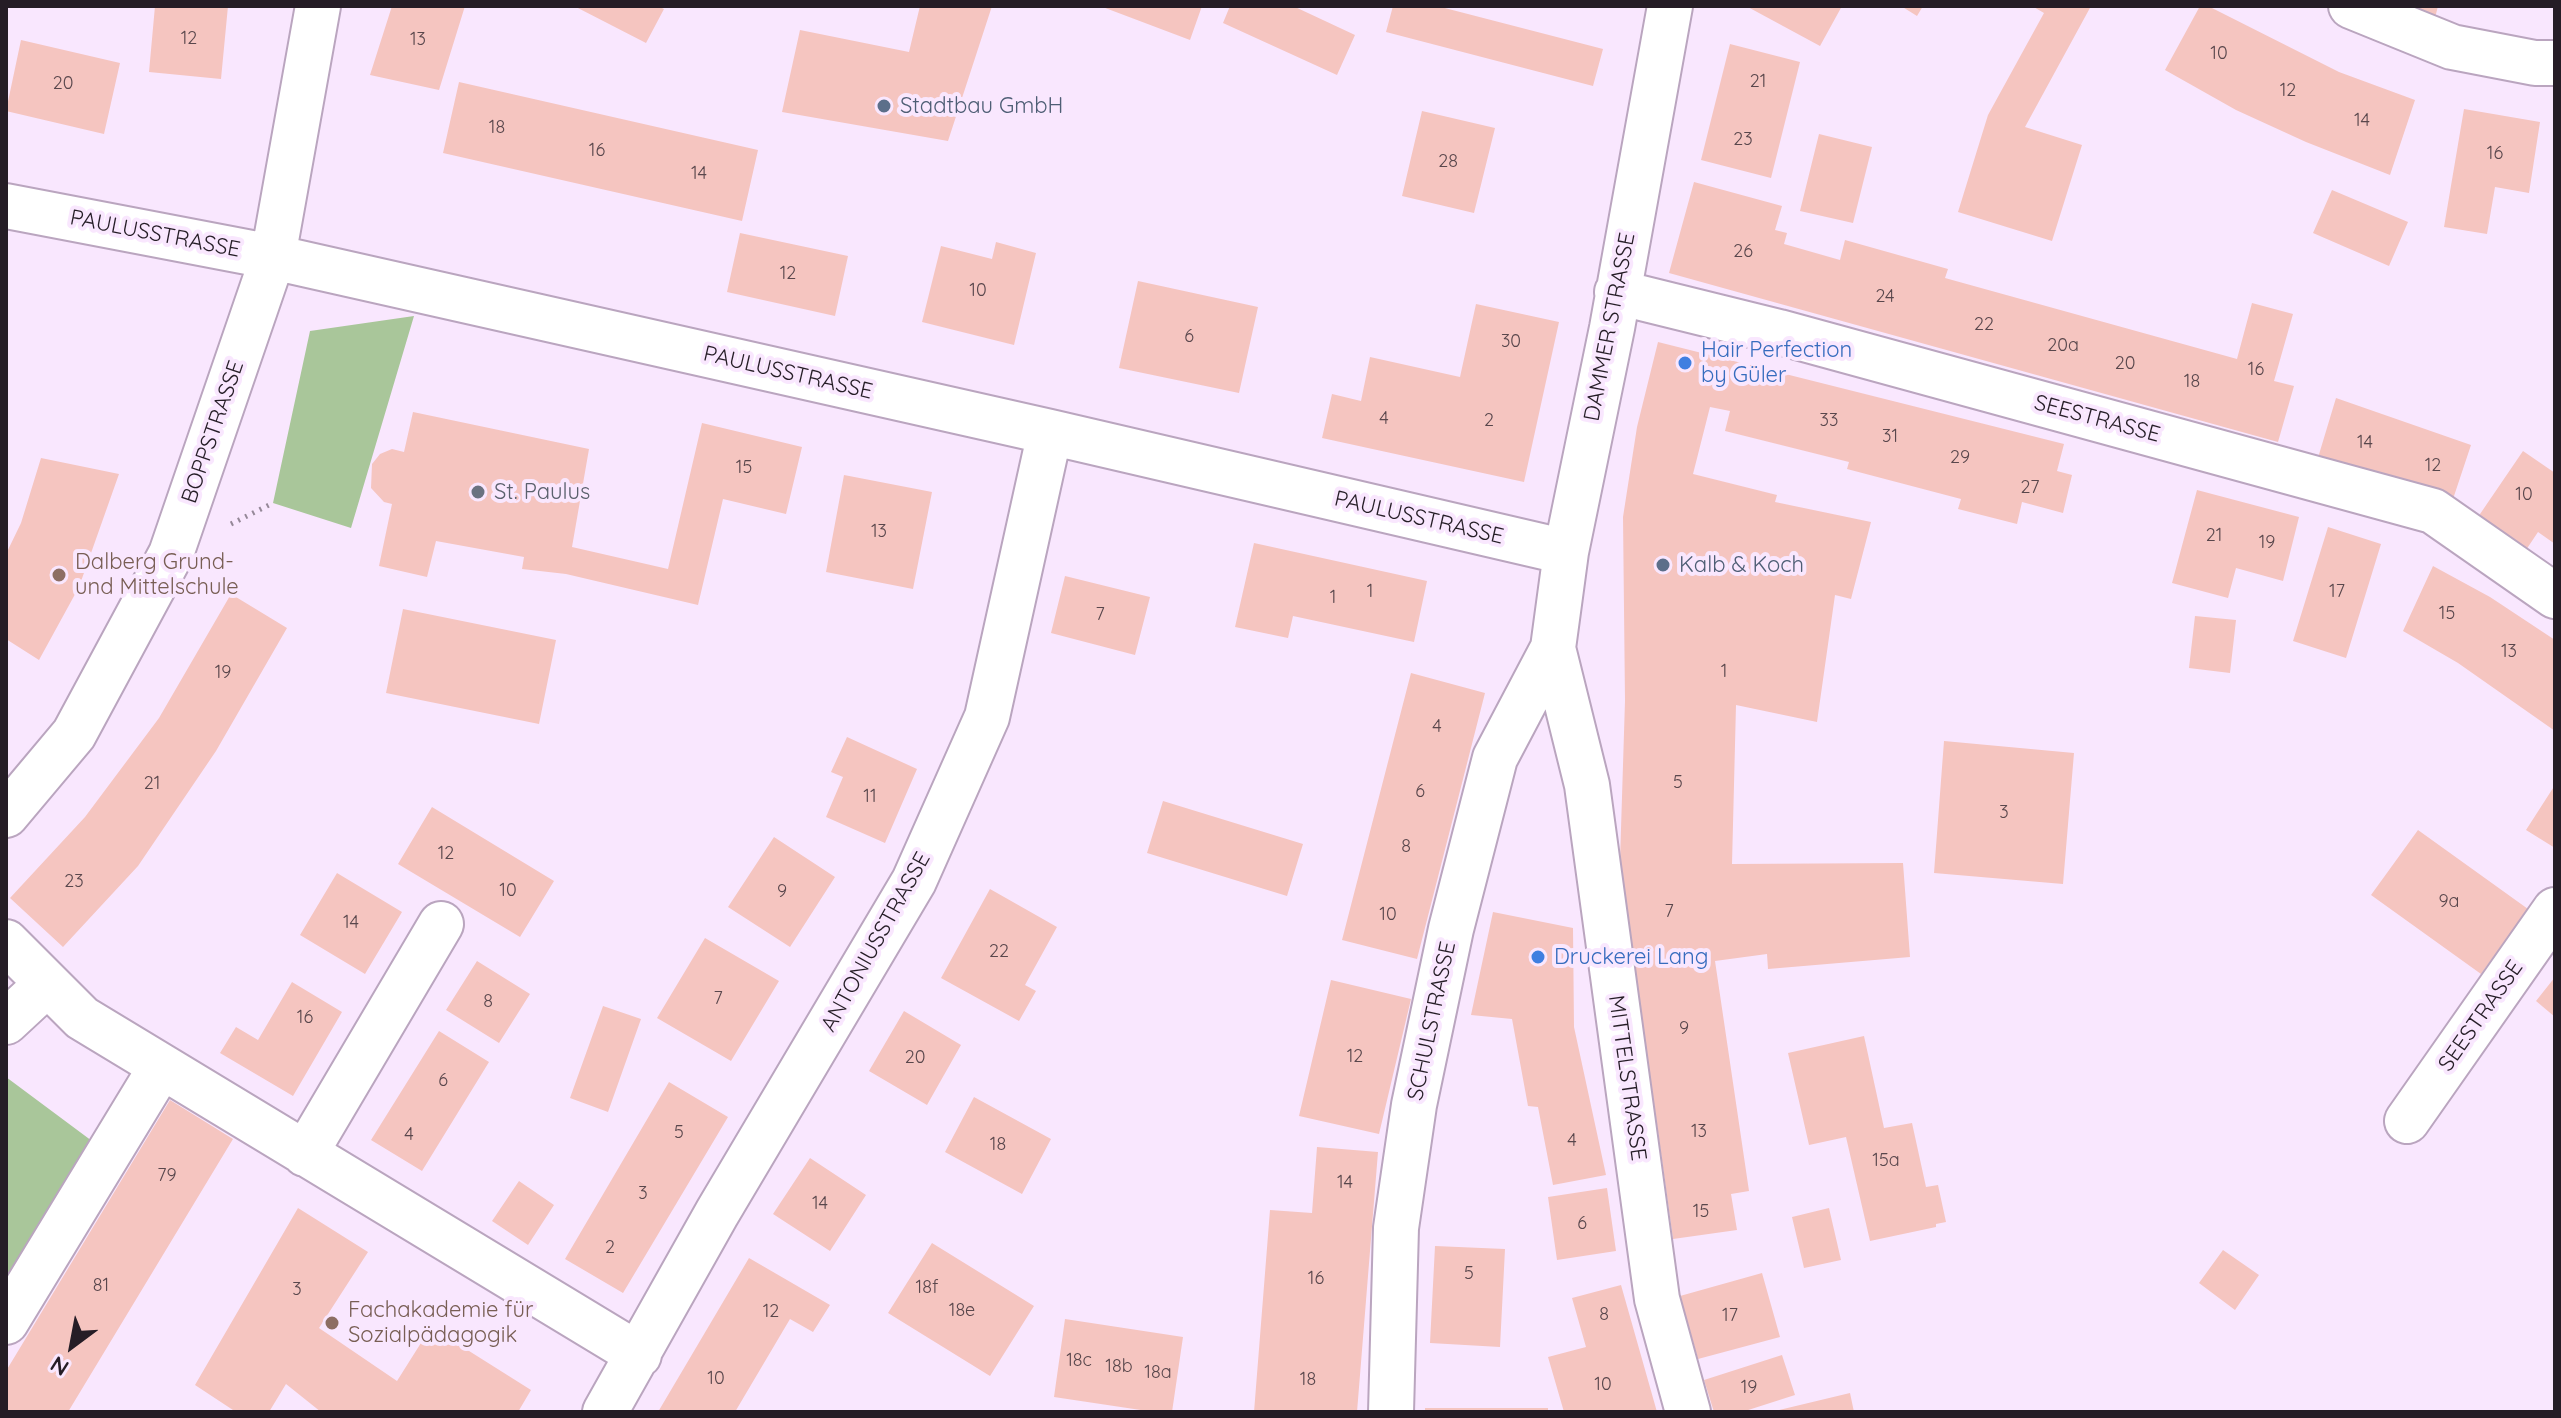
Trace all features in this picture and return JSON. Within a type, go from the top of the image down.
[{"type":"street","name":"BOPPSTRASSE","points":[[6,815],[74,734],[171,554],[273,257],[318,6]]},
{"type":"street","name":"DAMMER STRASSE","points":[[1553,648],[1566,552],[1670,6]]},
{"type":"street","points":[[2351,6],[2452,47],[2535,63],[2555,63]]},
{"type":"street","name":"PAULUSSTRASSE","points":[[6,206],[273,257],[1566,552]]},
{"type":"street","name":"SEESTRASSE","points":[[1617,292],[1795,336],[2433,511],[2555,596]]},
{"type":"street","name":"ANTONIUSSTRASSE","points":[[605,1412],[717,1213],[914,881],[987,717],[1050,432]]},
{"type":"street","name":"SCHULSTRASSE","points":[[1391,1412],[1396,1228],[1414,1105],[1451,929],[1495,758],[1553,648]]},
{"type":"street","name":"MITTELSTRASSE","points":[[1553,648],[1587,785],[1657,1299],[1688,1412]]},
{"type":"street","name":"SEESTRASSE","points":[[2407,1121],[2555,910]]},
{"type":"street","points":[[305,1154],[441,924]]},
{"type":"street","points":[[6,942],[82,1018],[639,1355]]},
{"type":"street","points":[[6,1022],[47,984]]},
{"type":"street","points":[[6,1322],[161,1067]]},
{"type":"green space","points":[[414,316],[351,528],[273,503],[310,331]]},
{"type":"green space","points":[[6,1077],[92,1141],[6,1294]]},
{"type":"building","points":[[155,6],[228,6],[221,79],[149,72]]},
{"type":"building","points":[[392,6],[465,6],[439,90],[370,75]]},
{"type":"building","points":[[574,6],[658,6],[664,9],[646,43]]},
{"type":"building","points":[[920,6],[992,6],[948,141],[782,112],[800,30],[909,52]]},
{"type":"building","points":[[1100,6],[1202,6],[1190,40]]},
{"type":"building","points":[[1230,6],[1293,6],[1355,35],[1337,75],[1223,23]]},
{"type":"building","points":[[1393,6],[1437,6],[1603,49],[1593,86],[1386,32]]},
{"type":"building","points":[[1746,6],[1842,6],[1820,46]]},
{"type":"building","points":[[1901,6],[1923,6],[1917,16]]},
{"type":"building","points":[[2032,6],[2091,6],[2025,127],[2082,145],[2052,241],[1958,212],[1988,115],[2044,13]]},
{"type":"building","points":[[2200,6],[2208,6],[2339,72],[2415,100],[2390,175],[2236,110],[2165,70]]},
{"type":"building","points":[[2403,6],[2438,6],[2435,18]]},
{"type":"building","points":[[21,40],[120,63],[104,134],[6,111]]},
{"type":"building","points":[[1730,44],[1800,62],[1771,178],[1701,160]]},
{"type":"building","points":[[459,82],[758,150],[742,221],[443,153]]},
{"type":"building","points":[[2464,109],[2540,122],[2529,193],[2495,187],[2487,234],[2444,227]]},
{"type":"building","points":[[1422,111],[1495,128],[1474,213],[1402,196]]},
{"type":"building","points":[[1819,134],[1872,147],[1853,223],[1800,211]]},
{"type":"building","points":[[1694,182],[1782,206],[1775,230],[1787,233],[1784,244],[1840,260],[1845,240],[1948,269],[1945,278],[2237,359],[2252,303],[2293,314],[2274,381],[2294,386],[2278,442],[1669,273]]},
{"type":"building","points":[[2332,190],[2408,222],[2389,266],[2313,233]]},
{"type":"building","points":[[740,233],[848,256],[835,316],[727,292]]},
{"type":"building","points":[[996,242],[1036,253],[1014,345],[922,322],[941,246],[992,259]]},
{"type":"building","points":[[1138,281],[1258,307],[1239,393],[1119,368]]},
{"type":"building","points":[[1476,304],[1559,322],[1524,482],[1322,438],[1332,394],[1361,401],[1370,357],[1460,377]]},
{"type":"building","points":[[1658,342],[2064,444],[2057,471],[2072,475],[2063,513],[2022,502],[2017,524],[1958,509],[1961,499],[1847,469],[1849,462],[1725,431],[1730,411],[1710,407],[1693,474],[1777,495],[1775,502],[1871,522],[1851,599],[1835,595],[1817,722],[1736,705],[1732,864],[1903,863],[1910,957],[1768,969],[1767,954],[1715,961],[1749,1191],[1731,1194],[1737,1230],[1673,1239],[1620,861],[1625,701],[1623,517],[1637,427]]},
{"type":"building","points":[[2336,398],[2471,445],[2451,505],[2317,461]]},
{"type":"building","name":"St. Paulus","points":[[413,412],[589,449],[572,547],[668,569],[702,423],[802,447],[786,514],[723,499],[698,605],[566,574],[522,569],[524,557],[436,541],[427,577],[379,566],[392,504],[384,502],[371,488],[372,464],[380,454],[392,449],[404,452]]},
{"type":"building","points":[[2523,451],[2555,473],[2555,544],[2538,532],[2526,550],[2478,517]]},
{"type":"building","points":[[41,458],[119,474],[79,587],[39,660],[6,639],[6,554],[21,523]]},
{"type":"building","points":[[844,475],[932,492],[913,589],[826,572]]},
{"type":"building","points":[[2197,490],[2299,517],[2283,581],[2236,568],[2228,598],[2172,583]]},
{"type":"building","points":[[2328,527],[2381,544],[2346,658],[2293,641]]},
{"type":"building","points":[[1254,543],[1427,581],[1414,642],[1293,616],[1288,638],[1235,627]]},
{"type":"building","points":[[2433,566],[2490,597],[2555,640],[2555,731],[2458,663],[2403,631]]},
{"type":"building","points":[[1065,576],[1150,597],[1135,655],[1051,633]]},
{"type":"building","points":[[231,594],[287,628],[216,751],[138,866],[63,947],[10,898],[85,817],[159,718]]},
{"type":"building","points":[[403,609],[556,640],[539,724],[386,693]]},
{"type":"building","points":[[2195,616],[2236,620],[2230,673],[2189,668]]},
{"type":"building","points":[[1411,673],[1485,693],[1417,959],[1342,940]]},
{"type":"building","points":[[847,737],[917,769],[885,843],[826,817],[843,777],[831,772]]},
{"type":"building","points":[[1944,741],[2074,753],[2063,884],[1934,873]]},
{"type":"building","points":[[2555,785],[2555,848],[2526,830]]},
{"type":"building","points":[[1163,801],[1303,844],[1287,896],[1147,853]]},
{"type":"building","points":[[432,807],[554,881],[520,937],[398,864]]},
{"type":"building","points":[[2418,830],[2528,909],[2481,974],[2371,895]]},
{"type":"building","points":[[774,837],[835,877],[790,947],[728,907]]},
{"type":"building","points":[[337,873],[402,912],[365,974],[300,935]]},
{"type":"building","points":[[990,889],[1057,927],[1025,985],[1036,991],[1019,1021],[941,978]]},
{"type":"building","points":[[1493,912],[1573,928],[1574,1027],[1606,1175],[1553,1185],[1538,1107],[1528,1106],[1512,1019],[1471,1015]]},
{"type":"building","points":[[705,938],[779,981],[731,1061],[657,1018]]},
{"type":"building","points":[[477,961],[530,994],[499,1043],[446,1010]]},
{"type":"building","points":[[2555,977],[2555,1017],[2536,1001]]},
{"type":"building","points":[[1331,980],[1411,999],[1379,1134],[1299,1116]]},
{"type":"building","points":[[292,982],[342,1012],[293,1096],[220,1053],[236,1027],[258,1040]]},
{"type":"building","points":[[603,1006],[641,1019],[608,1112],[570,1098]]},
{"type":"building","points":[[904,1011],[961,1045],[927,1105],[869,1071]]},
{"type":"building","points":[[439,1031],[489,1062],[422,1171],[371,1140]]},
{"type":"building","points":[[1864,1036],[1884,1128],[1912,1123],[1926,1187],[1938,1185],[1946,1222],[1936,1224],[1936,1227],[1870,1241],[1846,1137],[1809,1145],[1788,1053]]},
{"type":"building","points":[[669,1082],[728,1117],[623,1293],[565,1259]]},
{"type":"building","points":[[974,1097],[1051,1139],[1022,1194],[945,1152]]},
{"type":"building","points":[[170,1100],[233,1139],[68,1412],[6,1412],[6,1371]]},
{"type":"building","points":[[1317,1147],[1378,1152],[1357,1412],[1254,1412],[1270,1210],[1312,1213]]},
{"type":"building","points":[[810,1158],[866,1195],[830,1251],[773,1214]]},
{"type":"building","points":[[519,1181],[554,1205],[528,1245],[492,1221]]},
{"type":"building","points":[[1607,1188],[1616,1251],[1557,1260],[1548,1197]]},
{"type":"building","points":[[298,1208],[368,1252],[319,1328],[397,1381],[431,1327],[531,1390],[518,1412],[321,1412],[286,1384],[269,1412],[236,1412],[195,1385]]},
{"type":"building","points":[[1829,1208],[1841,1260],[1804,1268],[1792,1217]]},
{"type":"building","points":[[932,1243],[1034,1306],[990,1376],[888,1313]]},
{"type":"building","points":[[1435,1246],[1505,1249],[1500,1347],[1430,1343]]},
{"type":"building","points":[[2223,1250],[2259,1275],[2235,1310],[2199,1283]]},
{"type":"building","points":[[749,1258],[830,1305],[813,1332],[790,1319],[735,1412],[658,1412]]},
{"type":"building","points":[[1762,1273],[1780,1337],[1698,1359],[1680,1296]]},
{"type":"building","points":[[1621,1285],[1657,1412],[1564,1412],[1548,1357],[1586,1347],[1572,1298]]},
{"type":"building","points":[[1065,1319],[1183,1337],[1172,1412],[1054,1397]]},
{"type":"building","points":[[1782,1355],[1795,1395],[1742,1412],[1714,1412],[1704,1380]]},
{"type":"building","points":[[1850,1393],[1854,1412],[1775,1412],[1775,1411]]},
{"type":"building","points":[[1425,1408],[1548,1408],[1548,1412],[1425,1412]]},
{"type":"place","name":"Stadtbau GmbH","points":[[884,106]]},
{"type":"place","name":"Hair Perfection by Güler","points":[[1685,363]]},
{"type":"place","name":"St. Paulus","points":[[478,492]]},
{"type":"place","name":"Kalb & Koch","points":[[1663,565]]},
{"type":"place","name":"Dalberg Grund- und Mittelschule","points":[[59,575]]},
{"type":"place","name":"Druckerei Lang","points":[[1538,957]]},
{"type":"place","name":"Fachakademie für Sozialpädagogik","points":[[332,1323]]}]
